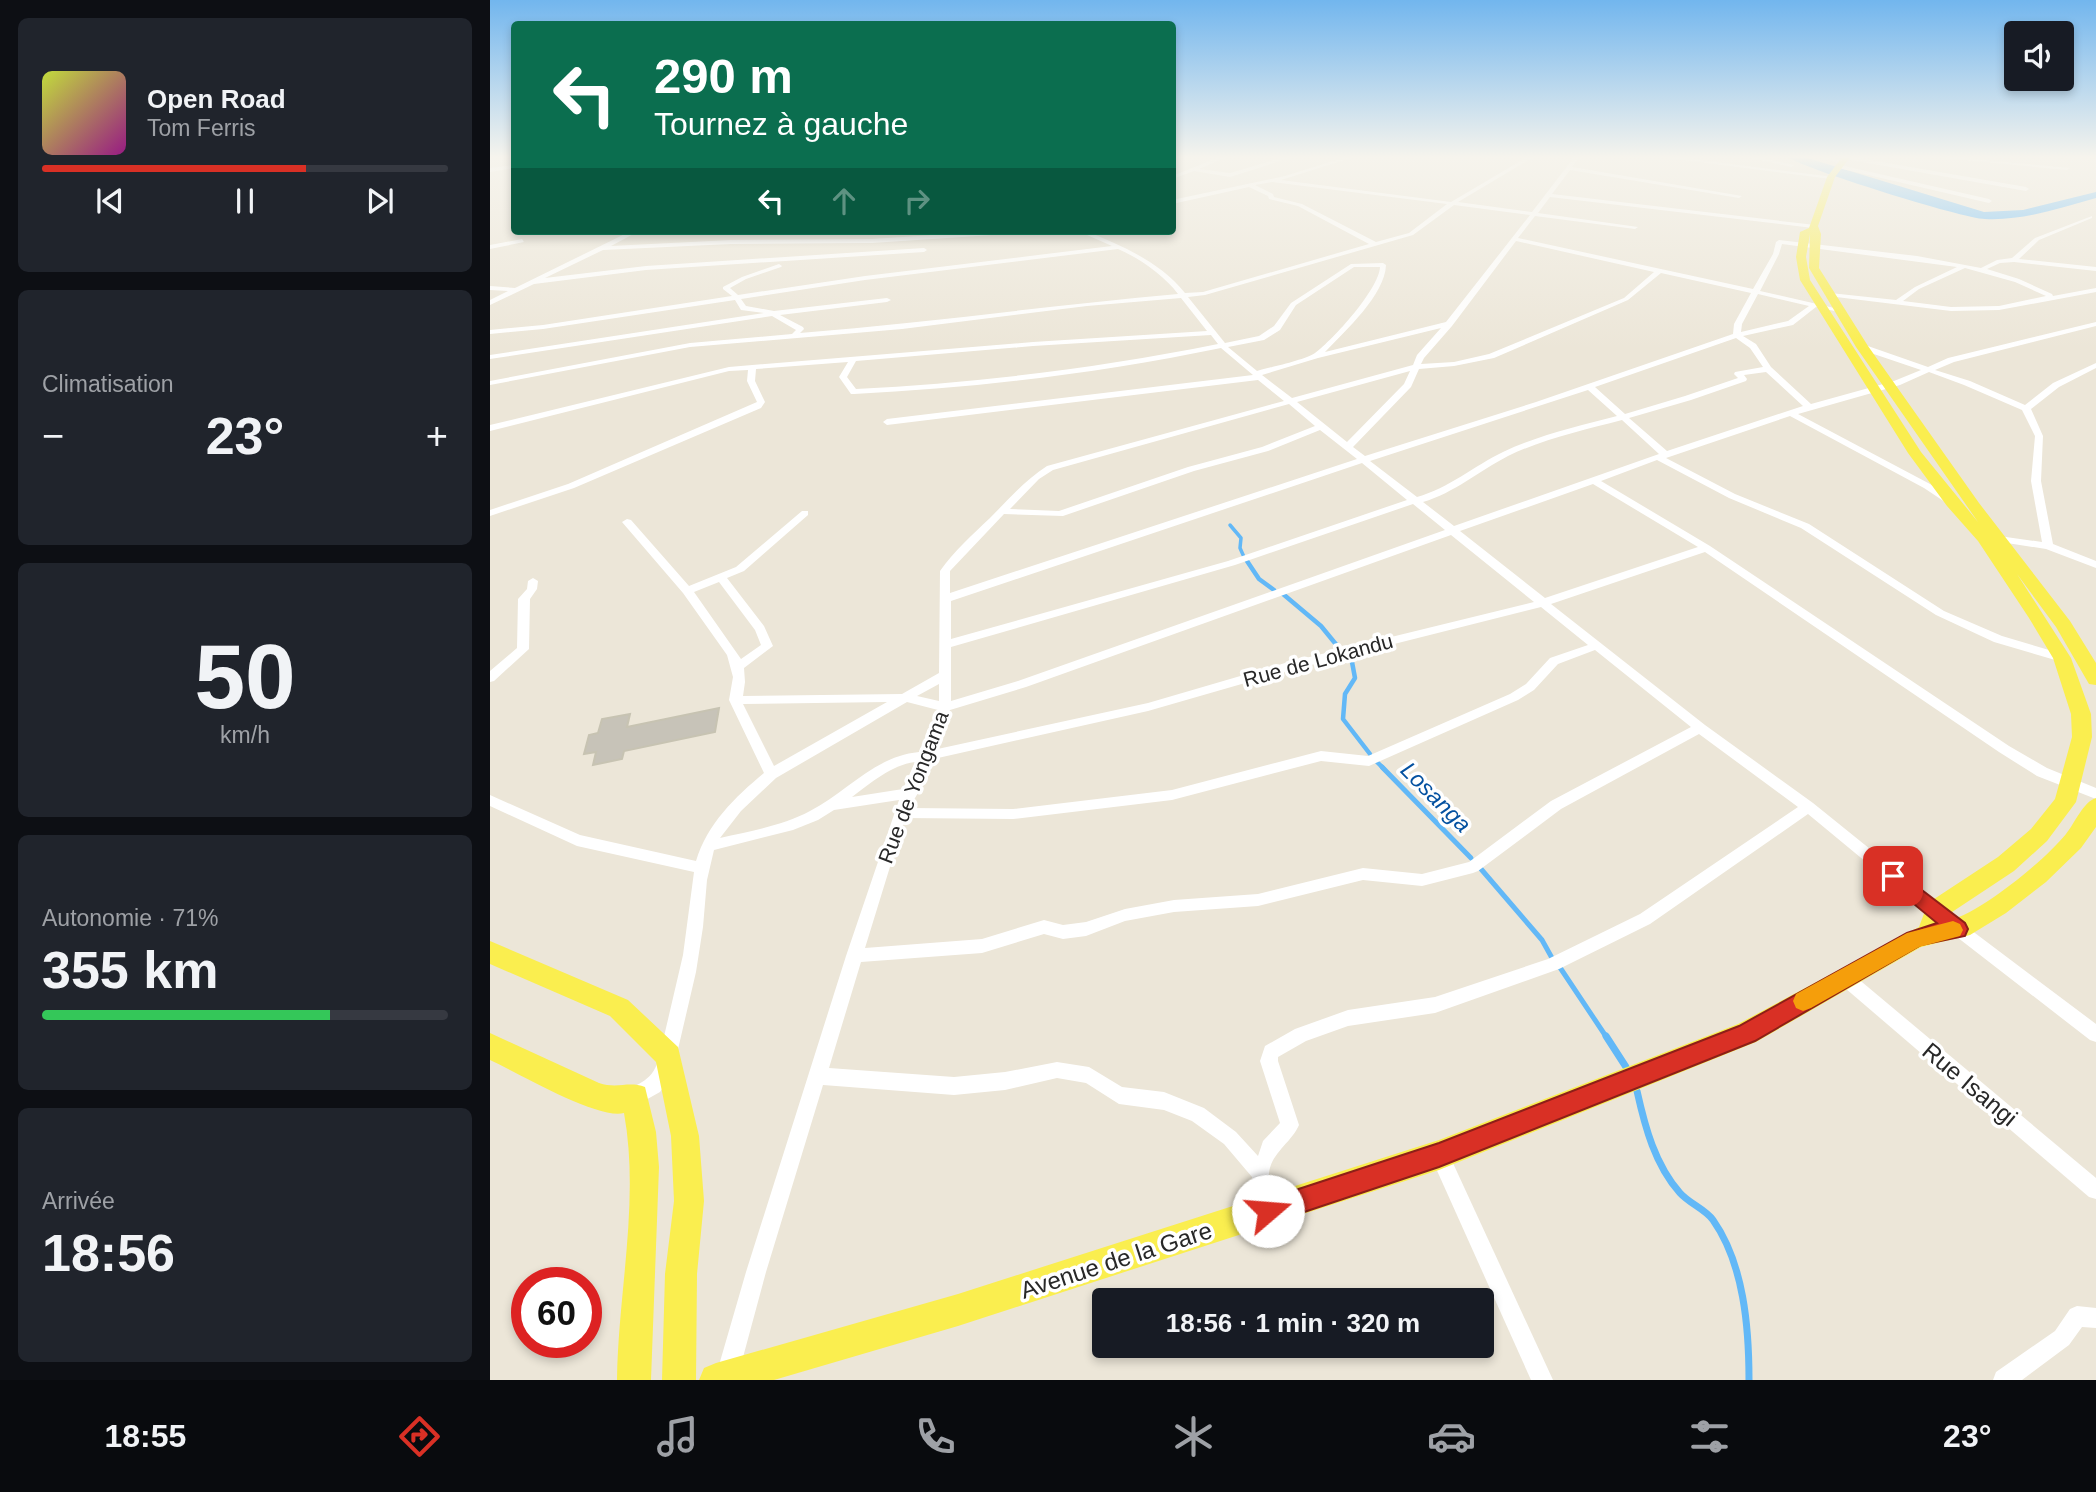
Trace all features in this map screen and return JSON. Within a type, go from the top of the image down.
[{"type":"main road","points":[[1816,220],[1808,267],[1827,304],[1882,387],[1991,533],[2064,625],[2092,668],[2096,680]]},
{"type":"main road","points":[[1827,304],[1862,347],[1892,413],[1915,453],[1952,503],[1991,533],[2062,658],[2081,714],[2082,737],[2065,802],[2039,835],[1933,922]]},
{"type":"main road","points":[[1933,922],[1958,929],[2042,871],[2067,848],[2096,806]]},
{"type":"main road","name":"Avenue de la Gare","points":[[722,1378],[958,1310],[1439,1155],[1747,1033],[1933,922]]},
{"type":"main road","points":[[490,952],[619,1008],[668,1056],[685,1136],[689,1201],[681,1274],[679,1380]]},
{"type":"main road","points":[[490,1046],[595,1096],[614,1102],[635,1097],[643,1135],[643,1258],[634,1380]]},
{"type":"street","points":[[1329,220],[1376,245]]},
{"type":"street","points":[[490,383],[633,354],[795,335],[902,327],[1098,303],[1187,298],[1411,234],[1429,220]]},
{"type":"street","points":[[1349,446],[1408,385],[1414,367],[1530,220]]},
{"type":"street","points":[[1588,220],[1635,227]]},
{"type":"street","points":[[1752,220],[1813,228]]},
{"type":"street","points":[[2014,260],[2037,239],[2082,220]]},
{"type":"street","points":[[490,303],[629,235]]},
{"type":"street","points":[[605,248],[731,242],[872,241],[962,235]]},
{"type":"street","points":[[1089,235],[1115,248],[1133,253],[1187,298],[1222,346],[1700,728],[1808,807],[1933,922]]},
{"type":"street","points":[[1515,239],[1827,304],[1898,302],[1951,309],[1984,309],[2096,290]]},
{"type":"street","points":[[490,247],[522,242]]},
{"type":"street","points":[[1737,335],[1738,324],[1776,254],[1779,242],[1922,258],[1984,268],[2038,289],[2050,295],[2048,299]]},
{"type":"street","points":[[490,332],[946,267],[1044,259],[1115,248]]},
{"type":"street","points":[[533,282],[646,268],[924,250]]},
{"type":"street","points":[[795,335],[800,328],[787,323],[776,312],[744,308],[725,288],[799,259]]},
{"type":"street","points":[[1984,268],[1999,261],[2014,260],[2094,268],[2096,276]]},
{"type":"street","points":[[854,358],[843,377],[854,392],[871,392],[1066,373],[1180,356],[1270,334],[1293,304],[1351,265],[1383,265],[1384,276],[1370,296],[1339,334],[1316,356]]},
{"type":"street","points":[[1898,302],[1917,288],[1964,265]]},
{"type":"street","name":"Rue de Yongama","points":[[722,1378],[900,813],[911,793],[945,707],[945,571],[1000,511],[1050,468],[1414,367],[1454,364],[1491,356],[1626,299],[1659,271]]},
{"type":"street","points":[[490,288],[518,290]]},
{"type":"street","points":[[490,357],[776,312],[887,300]]},
{"type":"street","points":[[945,599],[1363,459],[1590,387],[1737,335],[1790,323],[1827,304]]},
{"type":"street","points":[[887,422],[1258,376],[1316,356],[1449,324]]},
{"type":"street","points":[[735,700],[907,698],[945,707],[1022,684],[1662,456],[1809,407],[1882,387],[1991,348],[2096,324]]},
{"type":"street","points":[[490,428],[729,369],[1211,333]]},
{"type":"street","points":[[1737,335],[1753,346],[1769,369],[1809,407]]},
{"type":"street","points":[[1862,347],[2026,408],[2039,436],[2036,481],[2048,547]]},
{"type":"street","points":[[2026,408],[2056,385],[2096,365]]},
{"type":"street","points":[[490,513],[571,486],[758,406],[761,402],[751,381],[752,368]]},
{"type":"street","points":[[944,645],[1100,603],[1310,540],[1454,485],[1511,451],[1564,432],[1626,417],[1725,386],[1743,379],[1738,374],[1769,369]]},
{"type":"street","points":[[1590,387],[1626,417],[1662,456],[1732,496],[1805,526],[1913,598],[1973,630],[2062,658]]},
{"type":"street","points":[[1792,414],[1927,486],[1952,503]]},
{"type":"street","points":[[1000,511],[1060,514],[1191,469],[1265,449],[1322,426]]},
{"type":"street","points":[[1595,481],[1706,548],[2004,749],[2071,785],[2096,794]]},
{"type":"street","points":[[687,591],[722,579],[766,548],[805,513]]},
{"type":"street","points":[[627,522],[687,591],[733,654],[738,666],[739,689],[735,700],[771,774]]},
{"type":"street","points":[[1991,533],[2048,547],[2096,565]]},
{"type":"street","name":"Rue de Lokandu","points":[[831,806],[908,755],[926,756],[1148,707],[1284,667],[1542,603],[1706,548]]},
{"type":"street","points":[[722,579],[760,629],[768,646],[738,666]]},
{"type":"street","points":[[490,678],[523,649],[524,598],[533,589],[533,581]]},
{"type":"street","points":[[900,813],[1013,814],[1172,795],[1321,756],[1369,761],[1514,697],[1530,687],[1554,661],[1598,645]]},
{"type":"street","points":[[635,1097],[654,1086],[663,1075],[695,937],[702,868],[708,846],[749,791],[771,774],[945,675]]},
{"type":"street","points":[[854,956],[982,946],[1045,927],[1063,932],[1086,929],[1125,915],[1174,906],[1258,900],[1363,874],[1422,880],[1473,867],[1565,800],[1700,728]]},
{"type":"street","points":[[708,846],[791,825],[831,806],[911,793]]},
{"type":"street","points":[[490,800],[577,841],[702,868]]},
{"type":"street","points":[[1260,1173],[1270,1148],[1290,1125],[1269,1061],[1271,1052],[1301,1035],[1348,1018],[1435,1005],[1553,964],[1645,919],[1808,807]]},
{"type":"street","points":[[1958,929],[2096,1034]]},
{"type":"street","name":"Rue Isangi","points":[[1844,977],[2096,1191]]},
{"type":"street","points":[[818,1076],[954,1086],[1005,1081],[1057,1070],[1089,1075],[1119,1095],[1164,1101],[1198,1114],[1230,1138],[1260,1173],[1268,1211]]},
{"type":"street","points":[[1439,1155],[1542,1380]]},
{"type":"street","points":[[2004,1380],[2062,1338],[2077,1316],[2096,1318]]},
{"type":"building","points":[[719,708],[715,732],[624,751],[622,759],[593,765],[596,752],[584,754],[589,735],[598,733],[602,719],[630,714],[627,727]]},
{"type":"waterway","name":"Losanga","points":[[1230,525],[1241,538],[1240,548],[1244,557]]},
{"type":"waterway","name":"Losanga","points":[[1247,561],[1259,579],[1274,590]]},
{"type":"waterway","name":"Losanga","points":[[1283,594],[1321,626],[1339,648]]},
{"type":"waterway","name":"Losanga","points":[[1343,654],[1352,662],[1355,678],[1345,694],[1343,719],[1370,754]]},
{"type":"waterway","name":"Losanga","points":[[1376,761],[1382,767]]},
{"type":"waterway","name":"Losanga","points":[[1382,767],[1471,858]]},
{"type":"waterway","name":"Losanga","points":[[1481,869],[1542,940],[1552,958]]},
{"type":"waterway","name":"Losanga","points":[[1559,966],[1607,1038]]},
{"type":"waterway","name":"Losanga","points":[[1606,1036],[1626,1067]]},
{"type":"waterway","name":"Losanga","points":[[1637,1091],[1648,1132],[1664,1170],[1680,1193],[1713,1220],[1732,1256],[1746,1318],[1749,1380]]},
{"type":"slow traffic","points":[[1803,1001],[1914,939],[1929,933],[1953,930]]},
{"type":"route","points":[[1268,1211],[1439,1155],[1702,1052],[1747,1033],[1914,939],[1929,933],[1958,929],[1893,876]]}]
